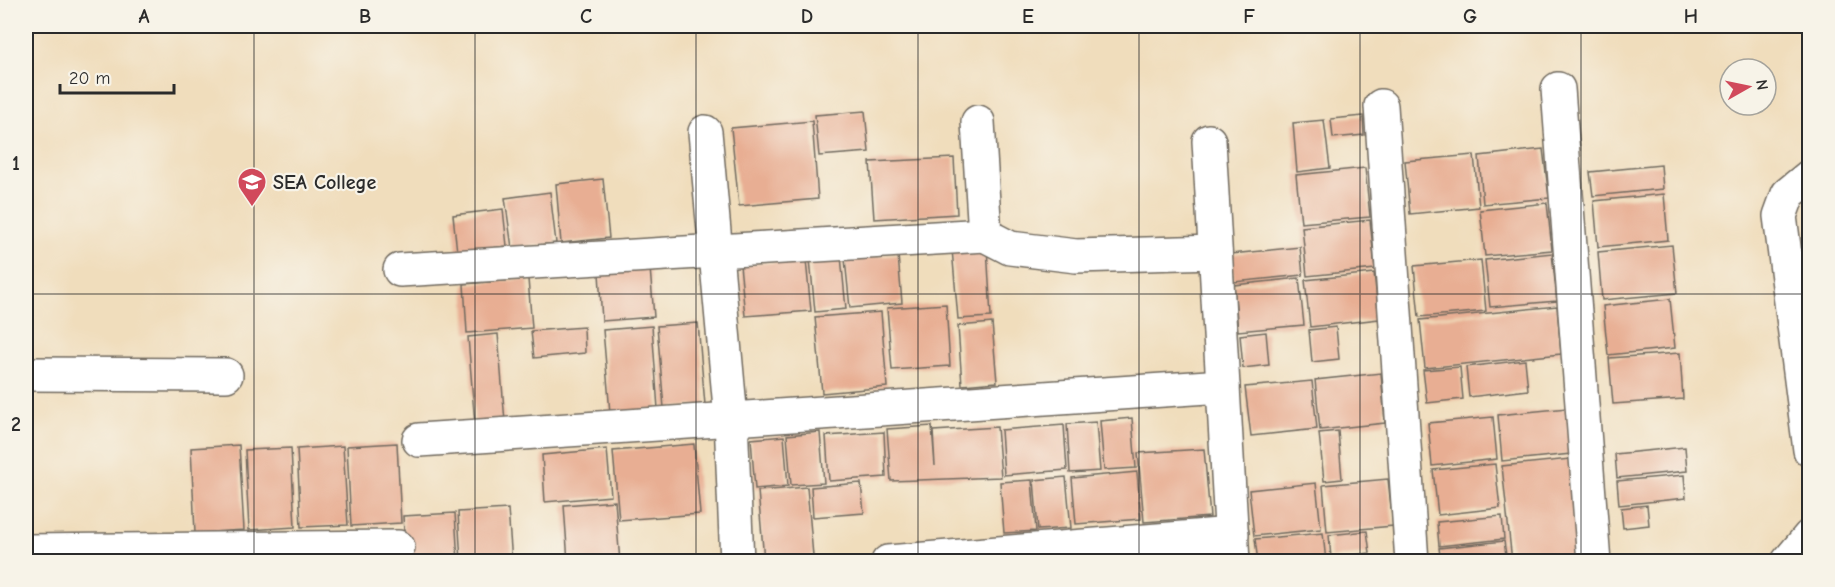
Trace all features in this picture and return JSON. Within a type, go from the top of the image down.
[{"type":"street","points":[[1558,89],[1594,561]]},
{"type":"street","points":[[1381,106],[1412,561]]},
{"type":"street","points":[[978,122],[986,235]]},
{"type":"street","points":[[705,132],[731,419],[737,561]]},
{"type":"street","points":[[888,561],[1233,548],[1209,141]]},
{"type":"street","points":[[1809,176],[1788,194],[1780,216],[1809,450]]},
{"type":"street","points":[[400,270],[986,235],[1010,248],[1076,256],[1215,252]]},
{"type":"street","points":[[26,374],[226,375]]},
{"type":"street","points":[[419,440],[1223,386]]},
{"type":"street","points":[[1788,561],[1809,536]]},
{"type":"street","points":[[26,550],[253,555],[398,547]]},
{"type":"building","points":[[865,111],[869,152],[819,156],[815,115]]},
{"type":"building","points":[[1363,116],[1364,135],[1333,138],[1331,119]]},
{"type":"building","points":[[1324,120],[1330,168],[1297,172],[1293,123]]},
{"type":"building","points":[[812,121],[818,199],[739,206],[731,128]]},
{"type":"building","points":[[1543,149],[1549,198],[1483,204],[1479,156]]},
{"type":"building","points":[[1474,155],[1479,207],[1410,214],[1405,161]]},
{"type":"building","points":[[954,158],[957,214],[874,219],[870,162]]},
{"type":"building","points":[[1661,165],[1663,189],[1593,196],[1590,172]]},
{"type":"building","points":[[1365,168],[1370,217],[1301,223],[1296,175]]},
{"type":"building","points":[[603,179],[609,238],[561,243],[556,184]]},
{"type":"building","points":[[550,192],[556,243],[512,248],[505,198]]},
{"type":"building","points":[[1664,194],[1668,240],[1598,247],[1594,201]]},
{"type":"building","points":[[1547,203],[1552,250],[1485,256],[1480,210]]},
{"type":"building","points":[[503,209],[507,246],[457,252],[453,215]]},
{"type":"building","points":[[1370,220],[1375,269],[1307,276],[1302,227]]},
{"type":"building","points":[[1672,245],[1677,293],[1602,300],[1598,252]]},
{"type":"building","points":[[987,247],[991,317],[958,319],[952,249]]},
{"type":"building","points":[[1300,247],[1303,275],[1234,282],[1231,254]]},
{"type":"building","points":[[1552,253],[1557,301],[1490,307],[1485,260]]},
{"type":"building","points":[[898,255],[902,303],[850,308],[845,259]]},
{"type":"building","points":[[841,256],[846,309],[815,312],[810,259]]},
{"type":"building","points":[[806,260],[811,311],[745,316],[740,265]]},
{"type":"building","points":[[1481,260],[1486,311],[1419,317],[1414,266]]},
{"type":"building","points":[[650,268],[654,317],[602,321],[599,273]]},
{"type":"building","points":[[1374,273],[1379,319],[1310,327],[1305,280]]},
{"type":"building","points":[[1299,278],[1304,325],[1238,331],[1234,285]]},
{"type":"building","points":[[528,279],[532,328],[467,333],[464,284]]},
{"type":"building","points":[[1670,299],[1675,348],[1608,355],[1603,306]]},
{"type":"building","points":[[946,304],[950,366],[892,370],[887,308]]},
{"type":"building","points":[[1557,306],[1561,354],[1425,368],[1420,320]]},
{"type":"building","points":[[881,312],[887,387],[822,393],[815,317]]},
{"type":"building","points":[[698,323],[705,405],[664,408],[657,326]]},
{"type":"building","points":[[992,323],[997,382],[962,385],[958,326]]},
{"type":"building","points":[[652,326],[658,409],[610,413],[603,330]]},
{"type":"building","points":[[584,327],[585,353],[534,358],[531,331]]},
{"type":"building","points":[[1336,327],[1339,359],[1312,362],[1309,330]]},
{"type":"building","points":[[1266,332],[1269,365],[1243,368],[1240,335]]},
{"type":"building","points":[[498,334],[505,422],[475,425],[468,337]]},
{"type":"building","points":[[1680,353],[1683,399],[1613,404],[1609,358]]},
{"type":"building","points":[[1525,360],[1528,390],[1469,397],[1466,367]]},
{"type":"building","points":[[1460,367],[1463,399],[1427,403],[1423,370]]},
{"type":"building","points":[[1381,373],[1385,423],[1320,430],[1315,380]]},
{"type":"building","points":[[1312,381],[1317,429],[1251,436],[1245,387]]},
{"type":"building","points":[[1567,408],[1571,454],[1502,461],[1498,415]]},
{"type":"building","points":[[1493,417],[1497,459],[1432,466],[1428,423]]},
{"type":"building","points":[[1132,418],[1136,468],[1104,470],[1100,421]]},
{"type":"building","points":[[1096,422],[1100,471],[1070,473],[1067,424]]},
{"type":"building","points":[[1064,425],[1067,470],[1004,475],[1001,430]]},
{"type":"building","points":[[932,426],[935,466],[933,431],[997,427],[1001,477],[891,481],[887,429]]},
{"type":"building","points":[[1338,431],[1342,479],[1324,481],[1319,433]]},
{"type":"building","points":[[820,432],[824,483],[791,485],[787,435]]},
{"type":"building","points":[[884,432],[886,477],[829,481],[826,436]]},
{"type":"building","points":[[784,436],[788,486],[755,489],[751,439]]},
{"type":"building","points":[[397,443],[401,523],[351,526],[347,446]]},
{"type":"building","points":[[694,444],[700,514],[619,520],[613,451]]},
{"type":"building","points":[[239,445],[244,530],[195,533],[191,448]]},
{"type":"building","points":[[343,446],[348,525],[301,527],[297,449]]},
{"type":"building","points":[[1685,447],[1687,471],[1617,478],[1615,454]]},
{"type":"building","points":[[291,448],[295,527],[249,530],[245,450]]},
{"type":"building","points":[[607,449],[611,496],[545,502],[542,455]]},
{"type":"building","points":[[1204,449],[1210,517],[1144,522],[1138,453]]},
{"type":"building","points":[[1570,459],[1580,560],[1512,562],[1502,466]]},
{"type":"building","points":[[1495,464],[1500,508],[1438,515],[1433,470]]},
{"type":"building","points":[[1137,472],[1141,519],[1076,524],[1072,478]]},
{"type":"building","points":[[1684,475],[1686,498],[1619,505],[1617,481]]},
{"type":"building","points":[[1066,477],[1071,528],[1038,530],[1034,480]]},
{"type":"building","points":[[1388,479],[1393,526],[1327,532],[1323,485]]},
{"type":"building","points":[[1032,480],[1036,531],[1004,533],[1000,482]]},
{"type":"building","points":[[861,483],[864,513],[813,517],[811,487]]},
{"type":"building","points":[[1316,483],[1321,529],[1254,536],[1249,490]]},
{"type":"building","points":[[807,487],[813,556],[764,560],[758,491]]},
{"type":"building","points":[[615,501],[620,562],[568,562],[564,505]]},
{"type":"building","points":[[1647,505],[1649,525],[1623,528],[1621,508]]},
{"type":"building","points":[[508,509],[512,562],[461,562],[458,512]]},
{"type":"building","points":[[455,513],[458,562],[406,562],[403,516]]},
{"type":"building","points":[[1502,516],[1504,539],[1439,546],[1437,522]]},
{"type":"building","points":[[1367,531],[1370,553],[1331,558],[1329,535]]},
{"type":"building","points":[[1323,533],[1326,562],[1258,562],[1255,539]]},
{"type":"building","points":[[1504,541],[1507,562],[1441,562],[1439,548]]},
{"type":"place","name":"SEA College","points":[[252,208]]}]
